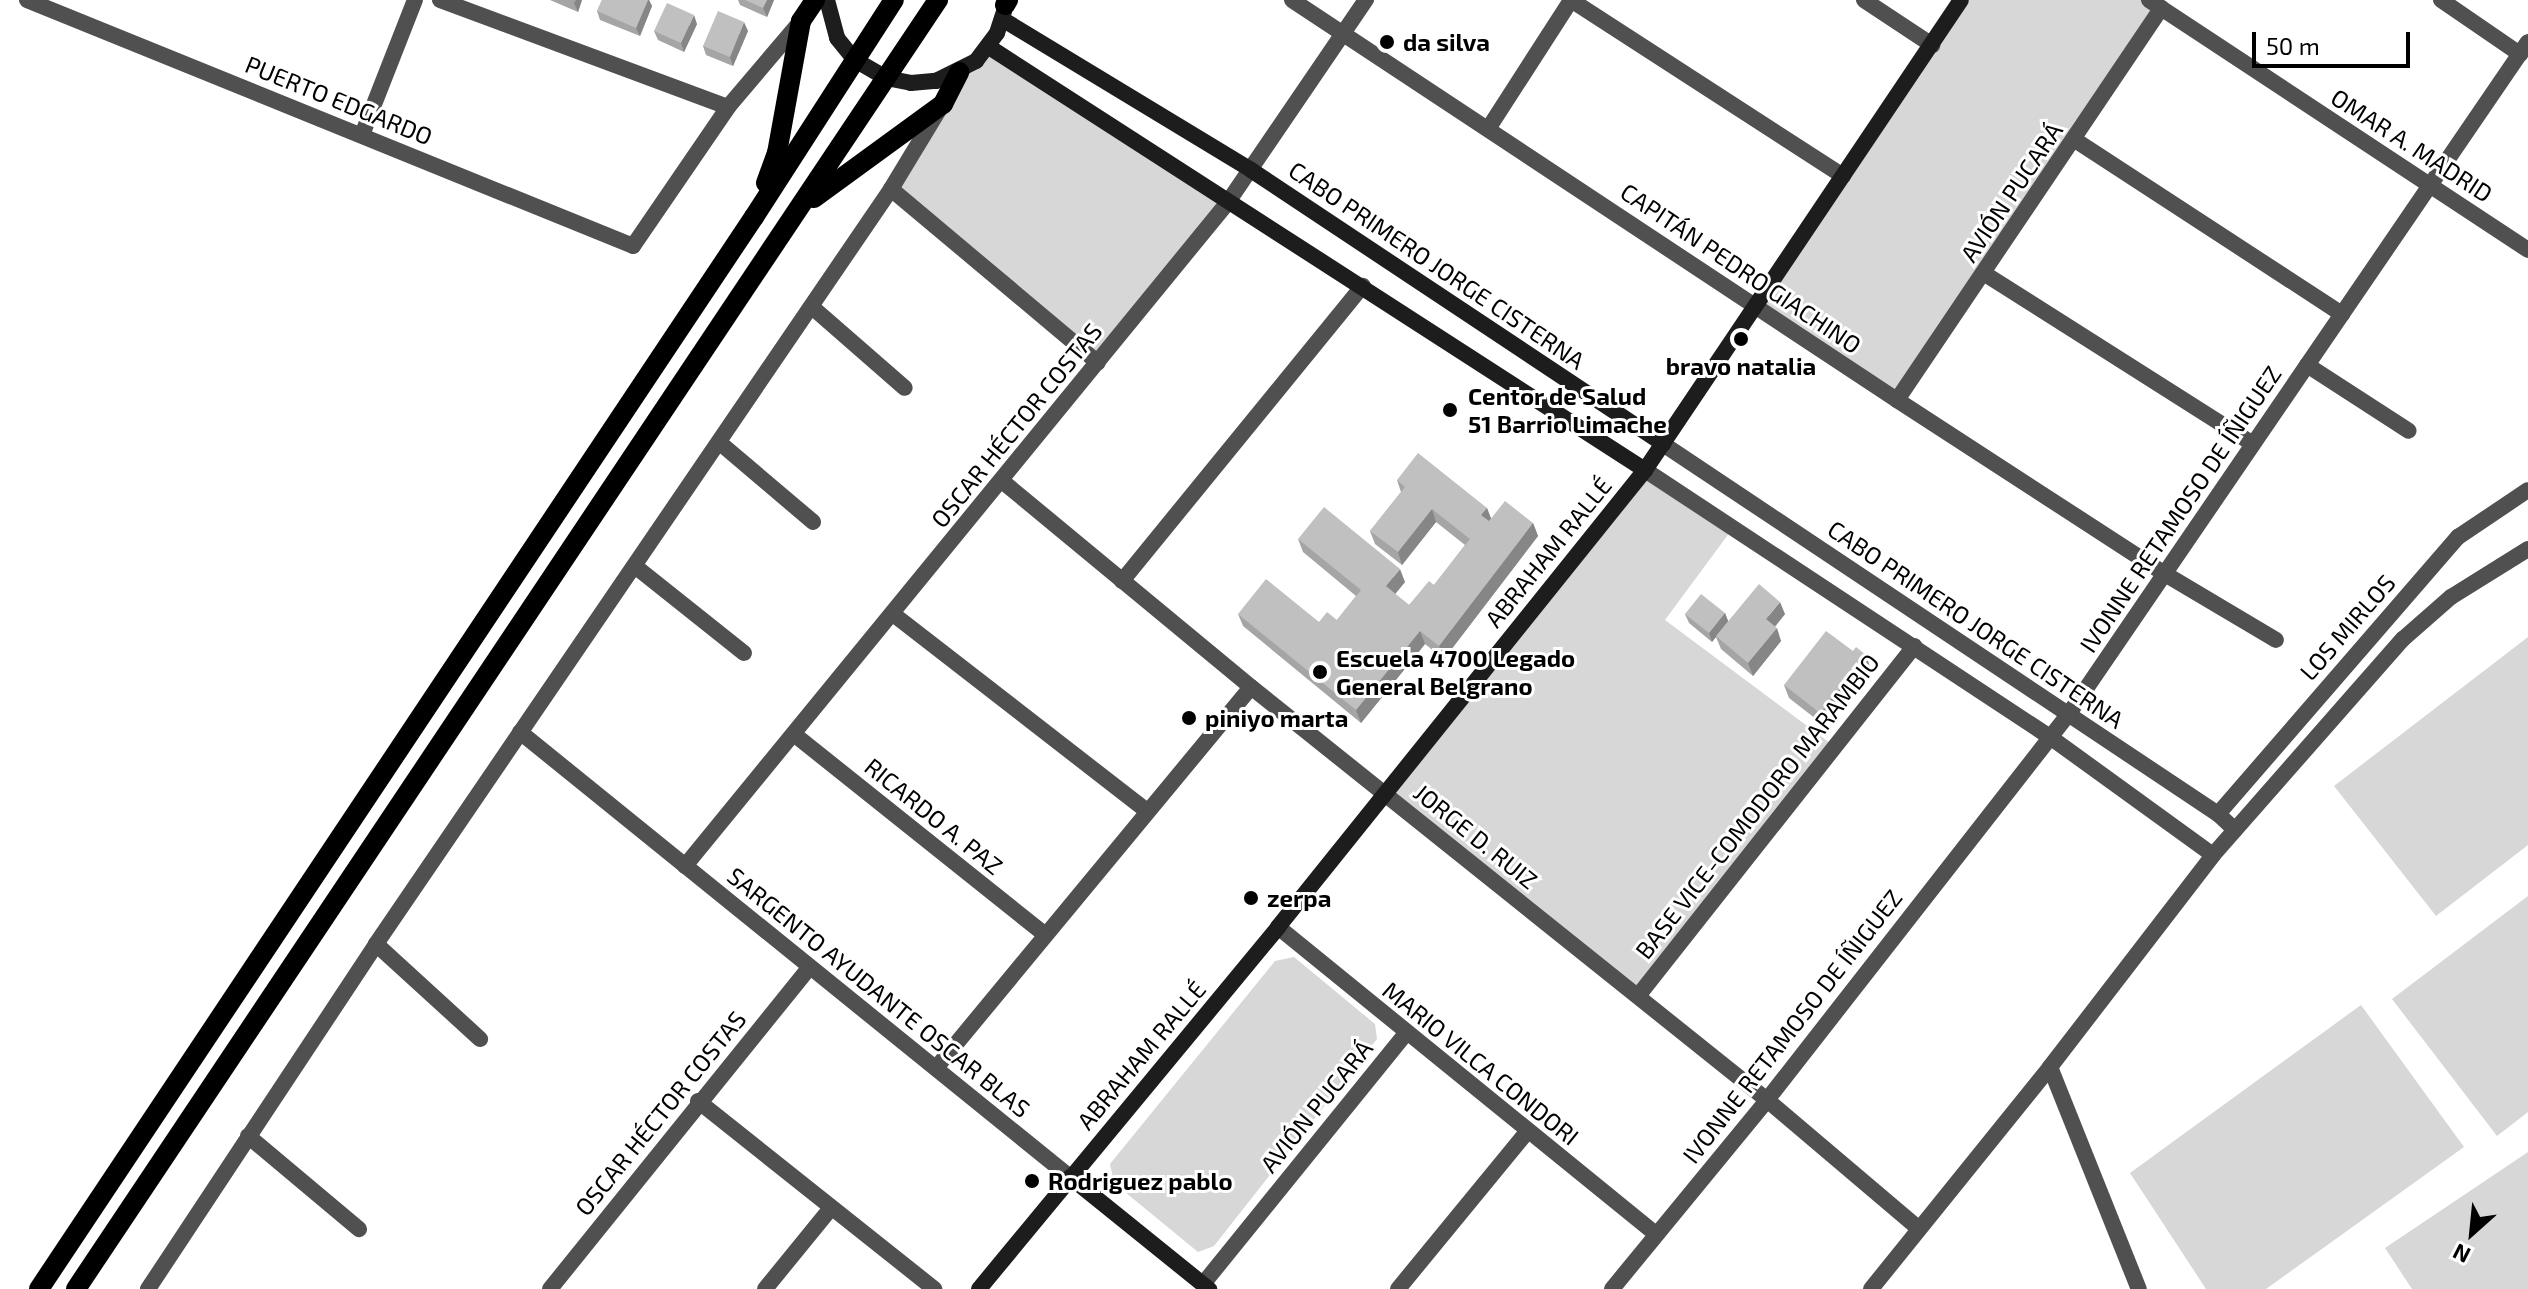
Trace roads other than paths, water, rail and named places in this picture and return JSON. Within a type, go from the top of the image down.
[{"type":"main road","points":[[754,217],[777,153],[801,21],[815,0]]},
{"type":"main road","points":[[39,1289],[754,217],[894,0]]},
{"type":"main road","points":[[76,1289],[938,0]]},
{"type":"main road","points":[[781,233],[823,188],[943,104],[959,72]]},
{"type":"street","name":"PUERTO EDGARDO","points":[[27,0],[633,246],[728,107]]},
{"type":"street","points":[[362,135],[415,0]]},
{"type":"street","points":[[440,0],[728,107],[801,21]]},
{"type":"street","points":[[827,0],[837,38],[855,60],[886,78],[921,83],[959,72],[989,47],[1005,6]]},
{"type":"street","name":"CAPITÁN PEDRO GIACHINO","points":[[1292,0],[1897,400],[2165,574],[2276,640]]},
{"type":"street","name":"OSCAR HÉCTOR COSTAS","points":[[685,866],[1229,200],[1366,0]]},
{"type":"street","points":[[1488,129],[1571,0],[1843,176]]},
{"type":"street","points":[[1864,0],[1932,45]]},
{"type":"street","name":"ABRAHAM RALLÉ","points":[[979,1289],[1278,927],[1645,470],[1961,0]]},
{"type":"street","points":[[2441,0],[2524,48]]},
{"type":"street","name":"AVIÓN PUCARÁ","points":[[1897,400],[2075,140],[2155,4]]},
{"type":"street","name":"OMAR A. MADRID","points":[[2155,4],[2528,250]]},
{"type":"street","name":"CABO PRIMERO JORGE CISTERNA","points":[[1005,6],[2218,814],[2235,830]]},
{"type":"street","points":[[989,47],[1363,286],[1914,646],[2050,737],[2213,855]]},
{"type":"street","name":"IVONNE RETAMOSO DE ÍÑIGUEZ","points":[[1612,1289],[1767,1100],[2068,715],[2524,48]]},
{"type":"street","points":[[148,1289],[376,944],[812,307],[943,104]]},
{"type":"street","points":[[2075,140],[2342,314]]},
{"type":"street","points":[[891,189],[1098,363]]},
{"type":"street","points":[[1985,274],[2253,444]]},
{"type":"street","points":[[1122,581],[1363,286]]},
{"type":"street","points":[[812,307],[905,388]]},
{"type":"street","points":[[2307,365],[2409,431]]},
{"type":"street","points":[[720,443],[813,522]]},
{"type":"street","name":"JORGE D. RUIZ","points":[[1002,481],[1251,687],[1767,1100],[1919,1229]]},
{"type":"street","name":"LOS MIRLOS","points":[[2218,814],[2458,537],[2528,490]]},
{"type":"street","name":"LOS MIRLOS","points":[[2050,1067],[2213,855],[2403,639],[2451,597],[2528,549]]},
{"type":"street","points":[[636,567],[744,653]]},
{"type":"street","points":[[893,614],[1146,810]]},
{"type":"street","name":"BASE VICE-COMODORO MARAMBIO","points":[[1638,996],[1914,646]]},
{"type":"street","points":[[936,1068],[1146,810],[1251,687]]},
{"type":"street","name":"SARGENTO AYUDANTE OSCAR BLAS","points":[[520,732],[1206,1286]]},
{"type":"street","name":"RICARDO A. PAZ","points":[[795,735],[1044,934]]},
{"type":"street","name":"MARIO VILCA CONDORI","points":[[1278,927],[1656,1234]]},
{"type":"street","points":[[376,944],[480,1039]]},
{"type":"street","name":"OSCAR HÉCTOR COSTAS","points":[[550,1289],[698,1101],[809,968]]},
{"type":"street","name":"AVIÓN PUCARÁ","points":[[1206,1286],[1406,1033]]},
{"type":"street","points":[[1871,1289],[2050,1067],[2139,1289]]},
{"type":"street","points":[[698,1101],[934,1289]]},
{"type":"street","points":[[1398,1289],[1527,1132]]},
{"type":"street","points":[[248,1136],[359,1229]]},
{"type":"street","points":[[765,1289],[831,1208]]},
{"type":"place","name":"da silva","points":[[1387,42]]},
{"type":"place","name":"bravo natalia","points":[[1741,339]]},
{"type":"place","name":"Centor de Salud 51 Barrio Limache","points":[[1450,410]]},
{"type":"place","name":"Escuela 4700 Legado General Belgrano","points":[[1320,672]]},
{"type":"place","name":"piniyo marta","points":[[1189,718]]},
{"type":"place","name":"zerpa","points":[[1251,898]]},
{"type":"place","name":"Rodriguez pablo","points":[[1032,1181]]}]
